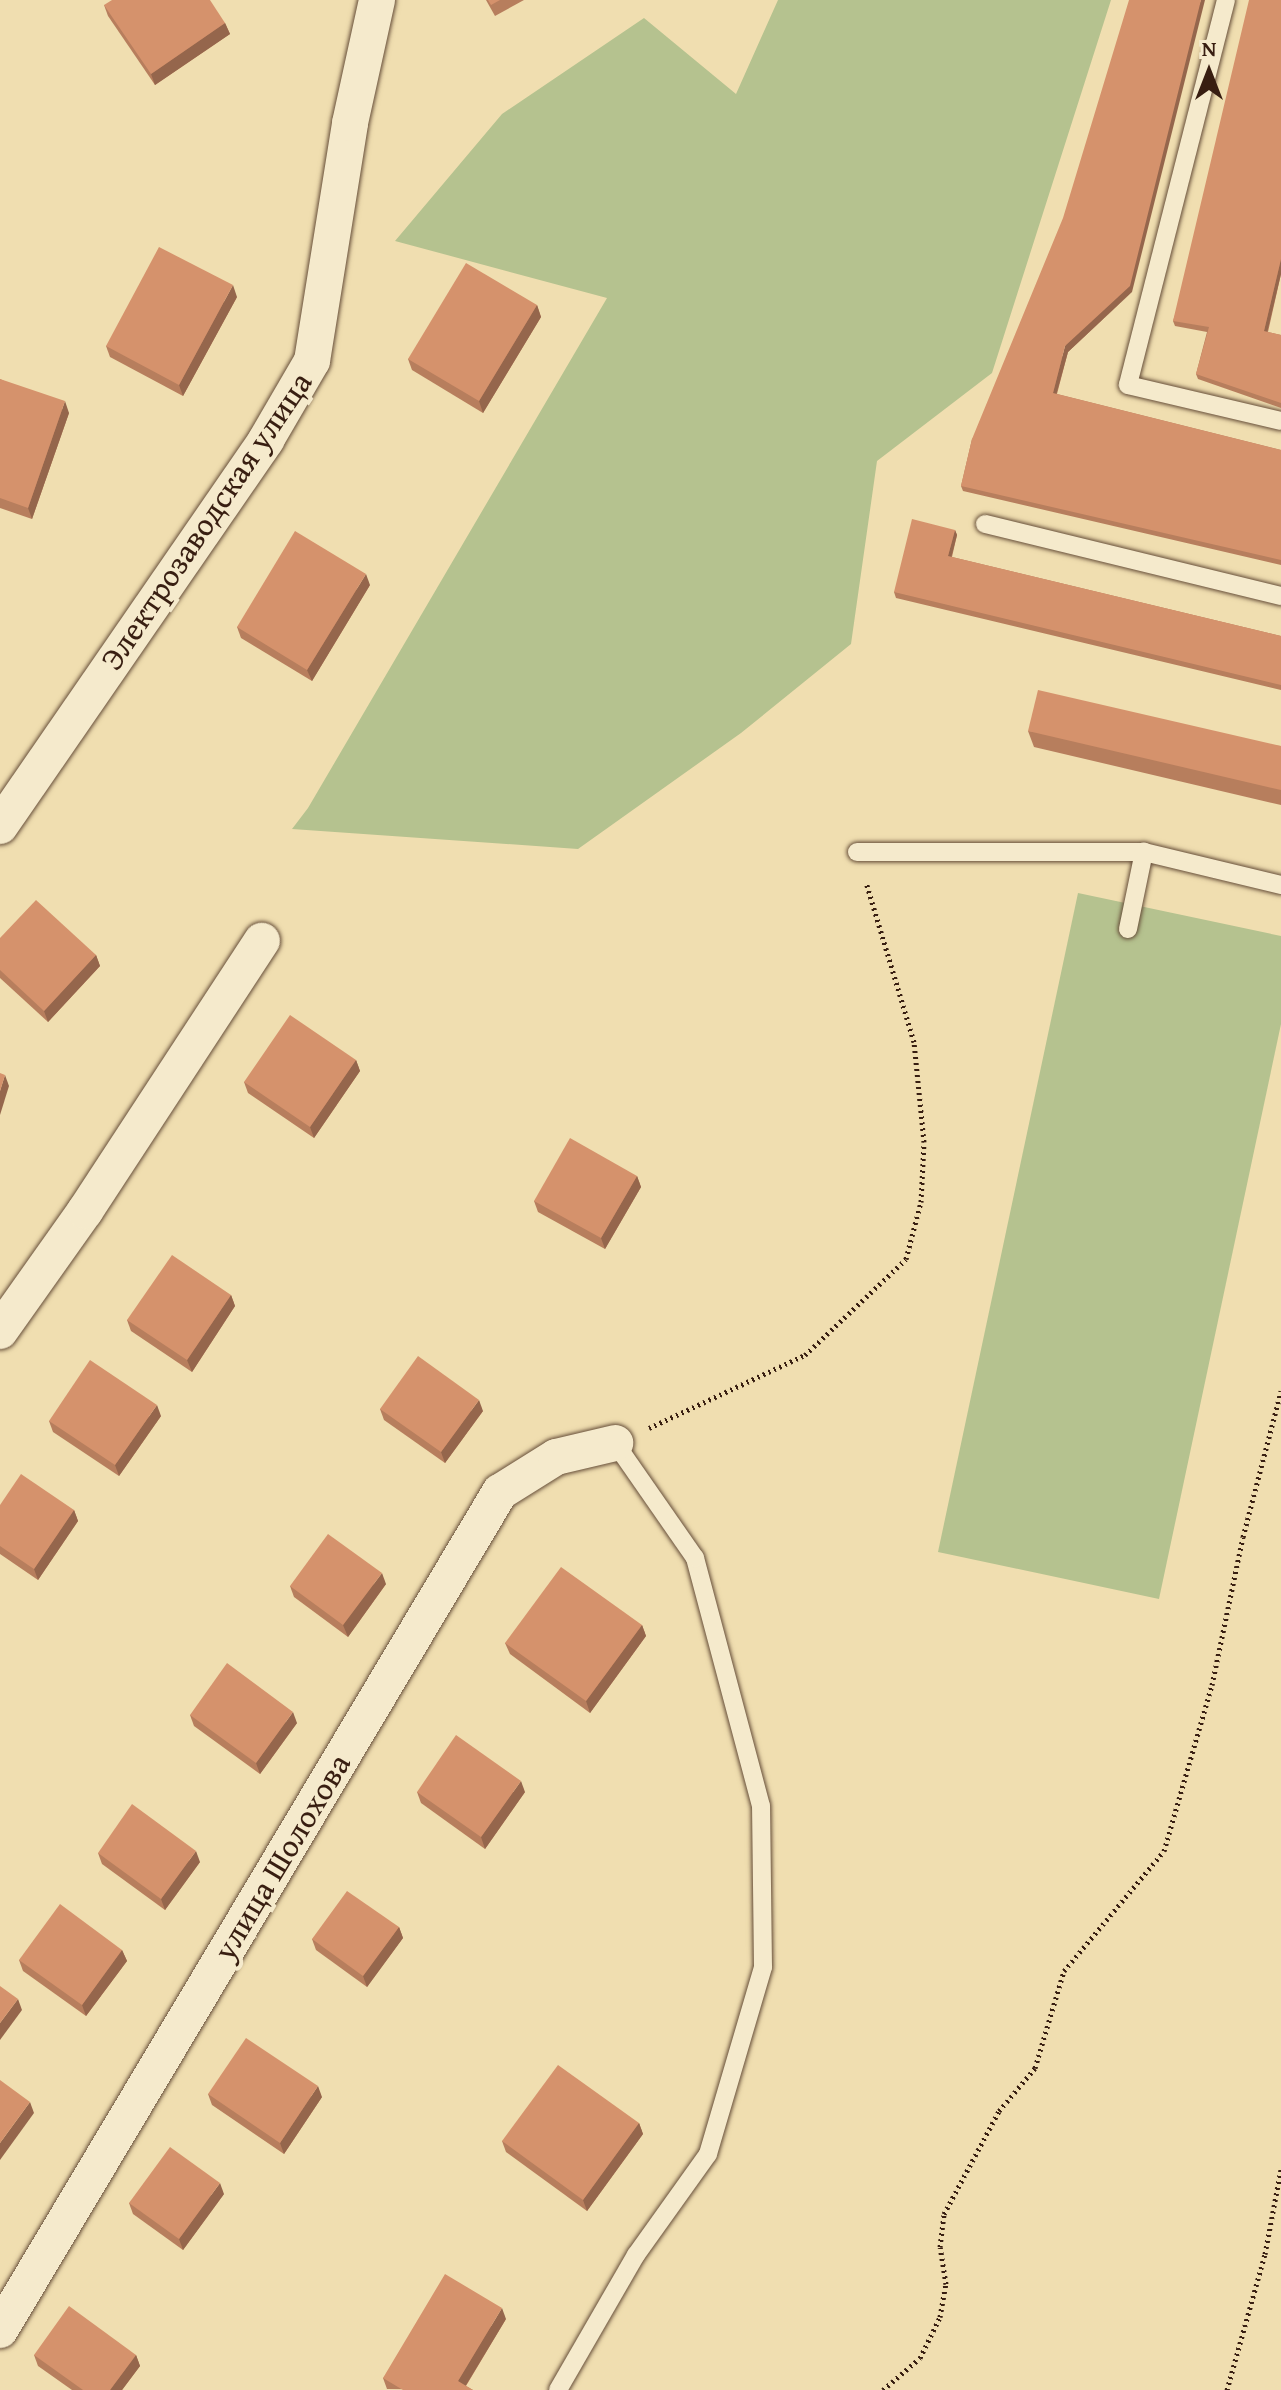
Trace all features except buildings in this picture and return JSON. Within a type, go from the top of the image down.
[{"type":"street","name":"Электрозаводская улица","points":[[0,826],[266,440],[312,361],[350,123],[377,0]]},
{"type":"street","points":[[0,1331],[85,1211],[262,941]]},
{"type":"street","name":"улица Шолохова","points":[[0,2330],[500,1492],[556,1457],[615,1443]]},
{"type":"lane","points":[[1226,0],[1128,385],[1281,421]]},
{"type":"lane","points":[[985,524],[1281,596]]},
{"type":"lane","points":[[857,852],[1144,852],[1281,885]]},
{"type":"lane","points":[[1128,929],[1144,852]]},
{"type":"lane","points":[[558,2390],[636,2255],[708,2154],[763,1967],[761,1806],[695,1558],[615,1443]]},
{"type":"path","points":[[615,1443],[805,1355],[906,1259],[921,1202],[924,1142],[914,1042],[857,852]]},
{"type":"path","points":[[883,2390],[920,2358],[940,2317],[946,2284],[940,2247],[944,2214],[999,2111],[1035,2068],[1064,1971],[1164,1851],[1212,1685],[1243,1537],[1281,1391]]},
{"type":"path","points":[[1227,2390],[1265,2254],[1281,2169]]},
{"type":"green space","points":[[778,0],[1111,0],[992,373],[877,461],[851,644],[741,733],[578,849],[292,829],[308,808],[607,298],[395,241],[502,114],[644,18],[736,94]]},
{"type":"green space","points":[[1078,893],[1281,936],[1281,1024],[1159,1599],[938,1552]]}]
